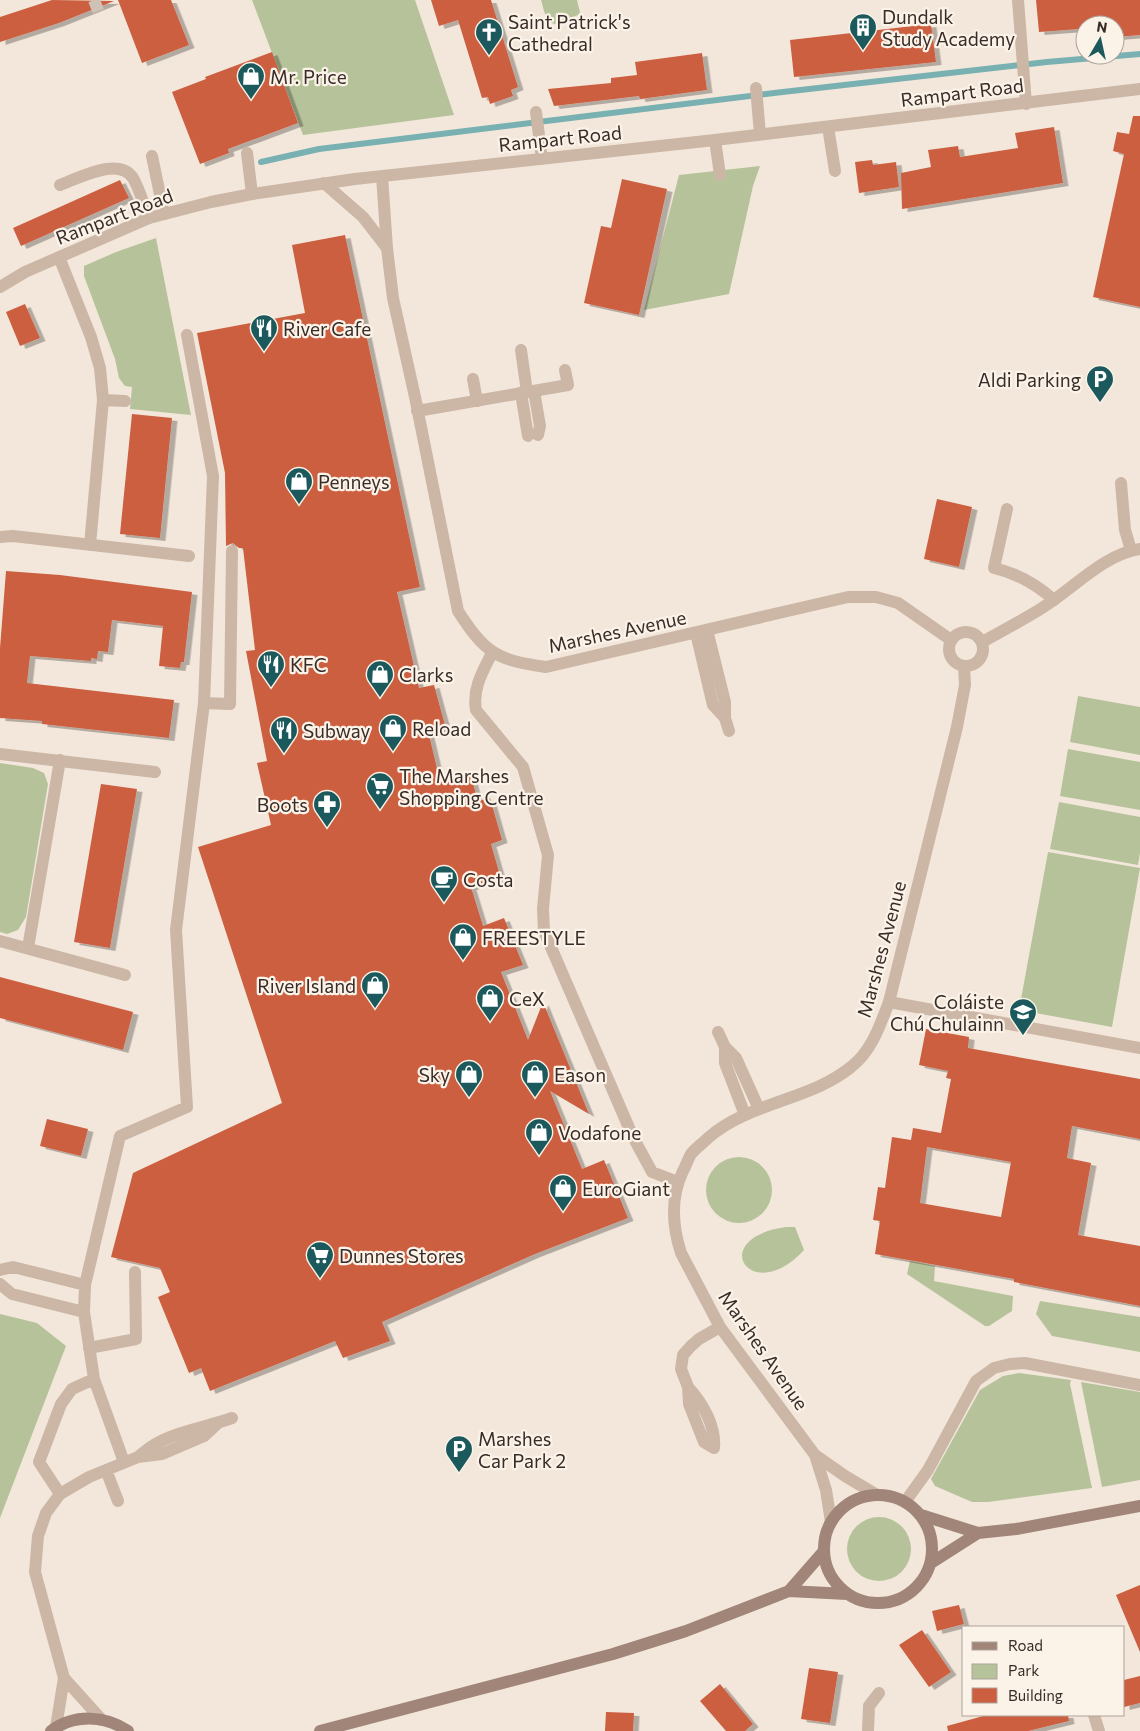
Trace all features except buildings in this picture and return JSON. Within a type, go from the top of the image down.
[{"type":"street","points":[[1018,0],[1026,104]]},
{"type":"street","points":[[756,88],[760,134]]},
{"type":"street","name":"Rampart Road","points":[[0,286],[59,256],[149,218],[252,194],[382,176],[715,140],[1140,89]]},
{"type":"street","points":[[536,112],[542,159]]},
{"type":"street","points":[[828,127],[835,171]]},
{"type":"street","points":[[715,140],[720,175]]},
{"type":"street","points":[[247,153],[252,194]]},
{"type":"street","points":[[152,156],[164,214]]},
{"type":"street","points":[[60,185],[102,170],[117,168],[126,171],[133,178],[149,218]]},
{"type":"street","name":"Marshes Avenue","points":[[382,176],[393,298],[458,611],[472,633],[492,652],[516,663],[546,667],[848,597],[876,597],[898,602],[951,640]]},
{"type":"street","points":[[324,183],[363,217],[387,248]]},
{"type":"street","points":[[59,256],[91,337],[100,368],[103,400],[90,545]]},
{"type":"street","points":[[124,1462],[94,1380],[84,1312],[85,1285],[120,1136],[187,1107],[176,930],[204,704],[213,476],[186,335]]},
{"type":"street","points":[[521,350],[533,436]]},
{"type":"street","points":[[417,411],[568,385],[566,370]]},
{"type":"street","points":[[473,379],[477,401]]},
{"type":"street","points":[[103,400],[125,401]]},
{"type":"street","points":[[982,642],[1044,607],[1103,564],[1136,549],[1125,530],[1121,483]]},
{"type":"street","points":[[1007,509],[994,568],[1004,570],[1040,587],[1054,600]]},
{"type":"street","points":[[0,537],[13,536],[189,556]]},
{"type":"street","points":[[204,704],[230,704],[232,551]]},
{"type":"street","points":[[701,632],[713,705],[725,718],[729,731]]},
{"type":"street","points":[[970,632],[979,637],[984,648],[980,659],[976,663],[964,666],[955,663],[950,655],[949,645],[951,640],[959,633],[970,632]]},
{"type":"street","points":[[492,652],[478,684],[474,701],[476,710],[523,767],[548,855],[543,910],[544,931],[634,1137],[652,1172],[678,1182]]},
{"type":"street","name":"Marshes Avenue","points":[[877,1495],[815,1455],[720,1327],[694,1279],[676,1240],[673,1218],[674,1199],[678,1182],[691,1154],[719,1128],[759,1109],[826,1083],[851,1067],[868,1049],[889,1002],[957,726],[965,685],[964,666]]},
{"type":"street","points":[[0,754],[155,772]]},
{"type":"street","points":[[28,948],[60,760]]},
{"type":"street","points":[[0,941],[125,975]]},
{"type":"street","points":[[889,1002],[1140,1048]]},
{"type":"street","points":[[718,1032],[725,1047],[736,1058],[759,1109]]},
{"type":"street","points":[[725,1047],[725,1063],[745,1115]]},
{"type":"street","points":[[0,1270],[13,1267],[85,1285]]},
{"type":"street","points":[[89,1348],[136,1339],[135,1272]]},
{"type":"street","points":[[0,1284],[12,1294],[84,1312]]},
{"type":"street","points":[[688,1387],[681,1368],[683,1355],[699,1339],[720,1327]]},
{"type":"street","points":[[905,1502],[928,1470],[976,1381],[994,1368],[1026,1363],[1140,1385]]},
{"type":"street","points":[[60,1494],[39,1462],[61,1404],[72,1389],[94,1380]]},
{"type":"street","points":[[101,1719],[64,1678],[35,1572],[38,1536],[46,1514],[60,1494],[82,1481],[138,1457],[162,1454],[204,1436],[218,1423],[232,1418]]},
{"type":"street","name":"Marshes Avenue","points":[[815,1455],[826,1490],[831,1522]]},
{"type":"street","points":[[106,1470],[118,1500]]},
{"type":"street","points":[[877,1495],[887,1495],[905,1502],[926,1523],[932,1542],[931,1563],[922,1582],[915,1590],[897,1600],[876,1604],[856,1599],[839,1587],[831,1576],[826,1564],[824,1541],[831,1522],[837,1513],[855,1500],[877,1495]]},
{"type":"street","points":[[920,1515],[978,1533],[1016,1529],[1140,1506]]},
{"type":"street","points":[[931,1563],[978,1533]]},
{"type":"street","points":[[789,1591],[824,1551]]},
{"type":"street","points":[[320,1731],[613,1654],[686,1631],[789,1591],[847,1594]]},
{"type":"street","points":[[53,1729],[64,1678]]},
{"type":"street","points":[[868,1731],[868,1706],[879,1693]]},
{"type":"street","points":[[1094,1716],[1099,1731]]},
{"type":"street","points":[[53,1729],[78,1719],[101,1719],[128,1731]]},
{"type":"green space","points":[[252,0],[415,0],[454,115],[303,135]]},
{"type":"green space","points":[[541,0],[577,0],[580,12],[578,15],[555,24],[547,18]]},
{"type":"green space","points":[[760,166],[753,186],[729,294],[644,310],[679,175]]},
{"type":"green space","points":[[156,238],[191,415],[130,409],[132,387],[125,386],[119,378],[115,359],[84,276],[84,266]]},
{"type":"green space","points":[[1078,696],[1140,707],[1140,755],[1070,742]]},
{"type":"green space","points":[[1068,749],[1140,762],[1140,810],[1060,796]]},
{"type":"green space","points":[[0,763],[33,768],[44,773],[48,784],[26,917],[18,930],[7,934],[0,932]]},
{"type":"green space","points":[[1059,802],[1140,817],[1138,865],[1050,849]]},
{"type":"green space","points":[[1048,852],[1140,868],[1112,1027],[1019,1010]]},
{"type":"green space","points":[[739,1157],[752,1160],[762,1167],[769,1177],[772,1190],[769,1203],[762,1213],[752,1220],[739,1223],[726,1220],[716,1213],[709,1203],[706,1190],[709,1177],[716,1167],[726,1160]]},
{"type":"green space","points":[[786,1227],[795,1227],[804,1250],[785,1266],[767,1272],[754,1271],[745,1264],[742,1254],[747,1243],[761,1234]]},
{"type":"green space","points":[[910,1261],[935,1266],[934,1281],[1013,1296],[1012,1311],[989,1326],[985,1326],[907,1274]]},
{"type":"green space","points":[[1040,1301],[1140,1317],[1140,1352],[1052,1336],[1036,1314]]},
{"type":"green space","points":[[0,1314],[37,1323],[66,1346],[0,1518]]},
{"type":"green space","points":[[1019,1373],[1071,1380],[1070,1384],[1092,1488],[988,1502],[972,1502],[935,1486],[931,1479],[980,1390],[1003,1376]]},
{"type":"green space","points":[[1081,1382],[1140,1392],[1140,1480],[1102,1487]]},
{"type":"green space","points":[[879,1517],[897,1522],[902,1526],[906,1531],[911,1549],[906,1567],[902,1572],[897,1576],[879,1581],[861,1576],[856,1572],[852,1567],[847,1549],[852,1531],[856,1526],[861,1522]]},
{"type":"waterway","points":[[261,162],[319,149],[774,93],[1047,62],[1140,54]]},
{"type":"tunnel","points":[[94,0],[99,13]]},
{"type":"place","name":"Dundalk Study Academy","points":[[863,51]]},
{"type":"place","name":"Saint Patrick's Cathedral","points":[[489,56]]},
{"type":"place","name":"Mr. Price","points":[[251,100]]},
{"type":"place","name":"River Cafe","points":[[264,352]]},
{"type":"place","name":"Aldi Parking","points":[[1100,403]]},
{"type":"place","name":"Penneys","points":[[299,505]]},
{"type":"place","name":"KFC","points":[[271,688]]},
{"type":"place","name":"Clarks","points":[[380,698]]},
{"type":"place","name":"Reload","points":[[393,752]]},
{"type":"place","name":"Subway","points":[[284,754]]},
{"type":"place","name":"The Marshes Shopping Centre","points":[[380,810]]},
{"type":"place","name":"Boots","points":[[327,828]]},
{"type":"place","name":"Costa","points":[[444,903]]},
{"type":"place","name":"FREESTYLE","points":[[463,961]]},
{"type":"place","name":"River Island","points":[[375,1009]]},
{"type":"place","name":"CeX","points":[[490,1022]]},
{"type":"place","name":"Coláiste Chú Chulainn","points":[[1023,1036]]},
{"type":"place","name":"Sky","points":[[469,1098]]},
{"type":"place","name":"Eason","points":[[535,1098]]},
{"type":"place","name":"Vodafone","points":[[539,1156]]},
{"type":"place","name":"EuroGiant","points":[[563,1212]]},
{"type":"place","name":"Dunnes Stores","points":[[320,1279]]},
{"type":"place","name":"Marshes Car Park 2","points":[[459,1473]]}]
